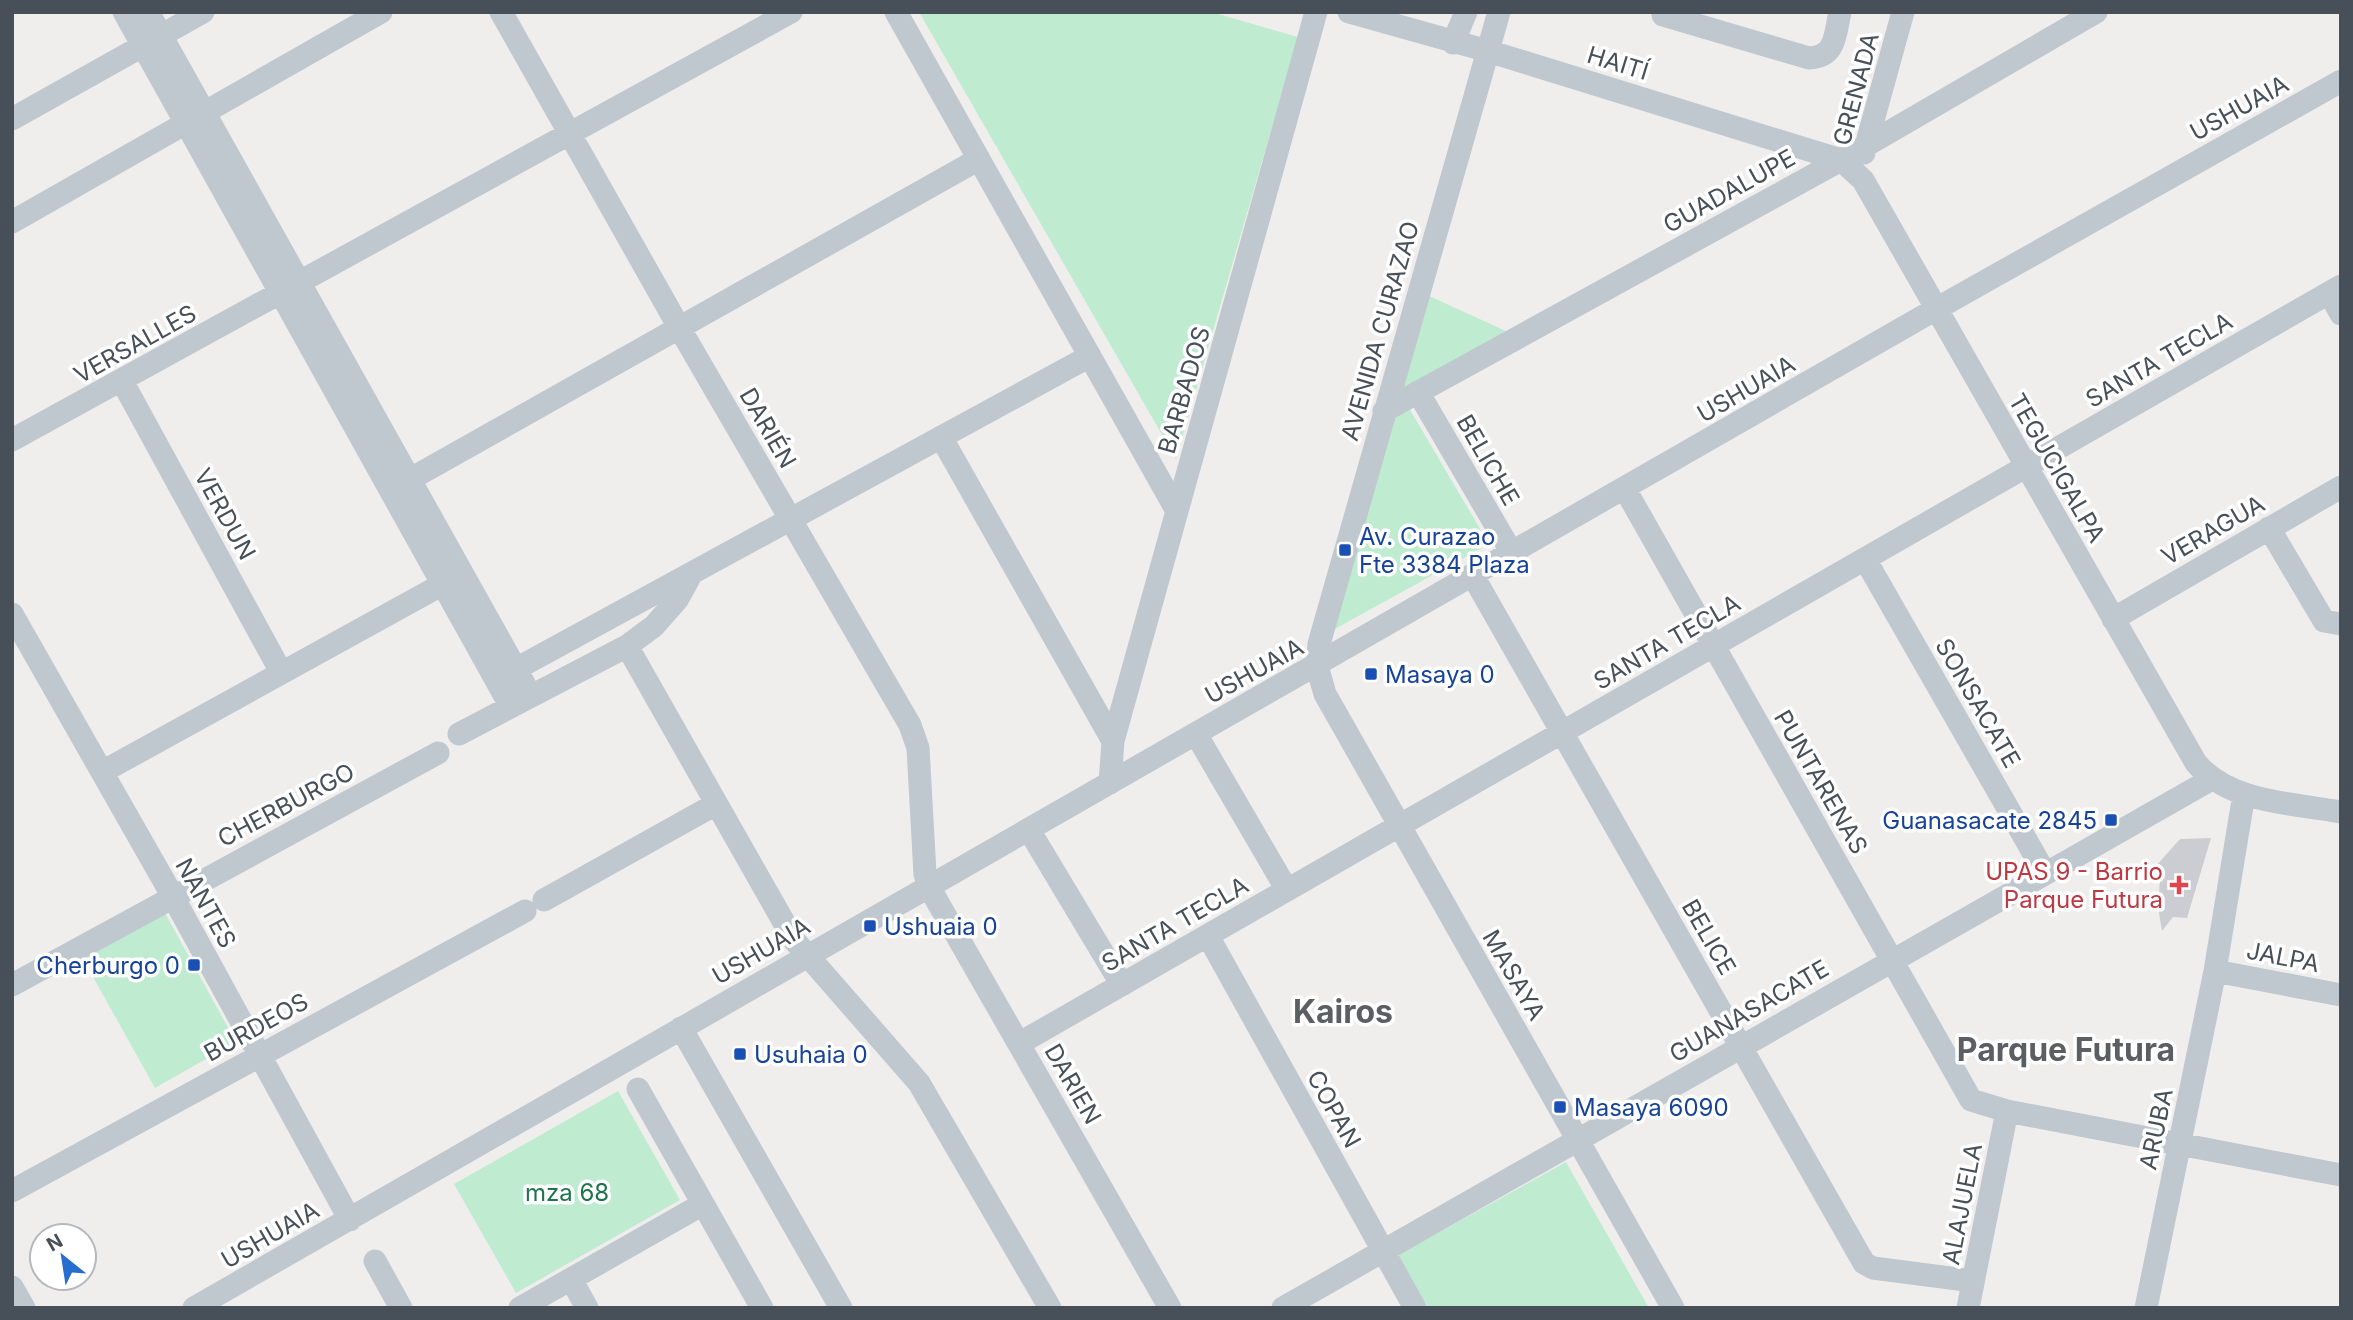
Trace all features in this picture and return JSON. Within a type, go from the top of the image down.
[{"type":"street","points":[[124,12],[151,40],[197,118],[521,702]]},
{"type":"street","points":[[149,12],[151,40]]},
{"type":"street","points":[[12,119],[203,12]]},
{"type":"street","points":[[12,222],[381,12]]},
{"type":"street","name":"DARIÉN","points":[[501,12],[680,330],[916,738],[924,866],[929,887]]},
{"type":"street","name":"VERSALLES","points":[[12,440],[791,12]]},
{"type":"street","points":[[896,12],[1177,511]]},
{"type":"street","name":"BARBADOS","points":[[1110,783],[1113,741],[1316,12]]},
{"type":"street","name":"HAITÍ","points":[[1349,12],[1408,20],[1453,43],[1488,51],[1841,160],[1863,180]]},
{"type":"street","points":[[1453,43],[1466,12]]},
{"type":"street","name":"AVENIDA CURAZAO","points":[[1317,666],[1319,644],[1499,12]]},
{"type":"street","points":[[1663,12],[1662,15],[1810,58],[1823,58],[1831,51],[1840,12]]},
{"type":"street","name":"GRENADA","points":[[1863,180],[1865,145],[1903,12]]},
{"type":"street","name":"GUADALUPE","points":[[1384,411],[1841,160],[2096,12]]},
{"type":"street","name":"USHUAIA","points":[[194,1308],[1936,309],[2341,81]]},
{"type":"street","points":[[401,485],[979,159]]},
{"type":"street","name":"TEGUCIGALPA","points":[[1863,180],[2196,763],[2210,779]]},
{"type":"street","points":[[2335,289],[2341,314]]},
{"type":"street","name":"SANTA TECLA","points":[[1020,1043],[2335,289]]},
{"type":"street","points":[[506,675],[1090,356]]},
{"type":"street","name":"VERDUN","points":[[122,381],[281,672]]},
{"type":"street","name":"BELICHE","points":[[1418,392],[1513,553]]},
{"type":"street","points":[[941,437],[1113,741]]},
{"type":"street","points":[[401,485],[443,584],[506,675]]},
{"type":"street","name":"VERAGUA","points":[[2113,619],[2341,487]]},
{"type":"street","name":"PUNTARENAS","points":[[1625,489],[1972,1100],[2007,1111]]},
{"type":"street","points":[[2269,528],[2333,622]]},
{"type":"street","name":"SONSACATE","points":[[1865,559],[2045,873]]},
{"type":"street","points":[[460,734],[627,646],[662,617],[677,600],[692,573]]},
{"type":"street","name":"BELICE","points":[[1473,576],[1864,1263],[1873,1268],[1973,1281]]},
{"type":"street","points":[[102,772],[443,584]]},
{"type":"street","name":"NANTES","points":[[12,614],[172,895],[350,1220]]},
{"type":"street","points":[[627,646],[805,956],[919,1083],[1050,1308]]},
{"type":"street","name":"MASAYA","points":[[1317,666],[1325,694],[1398,826],[1673,1308]]},
{"type":"street","points":[[1196,734],[1287,890]]},
{"type":"street","name":"CHERBURGO","points":[[16,974],[172,895],[438,753]]},
{"type":"street","points":[[2210,779],[2244,794],[2341,812]]},
{"type":"street","name":"GUANASACATE","points":[[1283,1308],[2210,779]]},
{"type":"street","name":"ARUBA","points":[[2146,1308],[2215,971],[2244,794]]},
{"type":"street","name":"BURDEOS","points":[[12,1191],[716,804]]},
{"type":"street","points":[[1030,830],[1122,985]]},
{"type":"street","name":"DARIEN","points":[[929,887],[1170,1308]]},
{"type":"street","name":"COPAN","points":[[1208,936],[1415,1308]]},
{"type":"street","name":"JALPA","points":[[2215,971],[2341,995]]},
{"type":"street","points":[[681,1028],[841,1308]]},
{"type":"street","points":[[638,1089],[762,1308]]},
{"type":"street","points":[[2007,1111],[2341,1175]]},
{"type":"street","name":"ALAJUELA","points":[[1968,1308],[2007,1111]]},
{"type":"street","points":[[520,1308],[703,1204]]},
{"type":"street","points":[[374,1261],[401,1308]]},
{"type":"street","points":[[571,1279],[587,1308]]},
{"type":"street","points":[[12,1287],[24,1308]]},
{"type":"green space","points":[[919,12],[1211,12],[1298,37],[1176,459]]},
{"type":"green space","points":[[1427,295],[1508,332],[1399,397]]},
{"type":"green space","points":[[1409,408],[1489,544],[1324,635],[1394,417]]},
{"type":"green space","points":[[165,913],[236,1042],[155,1088],[83,959]]},
{"type":"green space","name":"mza 68","points":[[618,1091],[680,1200],[516,1293],[454,1184]]},
{"type":"green space","points":[[1566,1162],[1649,1308],[1428,1308],[1398,1255]]},
{"type":"building","name":"UPAS 9 - Barrio Parque Futura","points":[[2211,838],[2187,918],[2173,917],[2162,931],[2158,907],[2160,879],[2155,867],[2180,839]]},
{"type":"place","name":"Av. Curazao Fte 3384 Plaza","points":[[1345,550]]},
{"type":"place","name":"Masaya 0","points":[[1371,674]]},
{"type":"place","name":"Guanasacate 2845","points":[[2111,820]]},
{"type":"place","name":"UPAS 9 - Barrio Parque Futura","points":[[2179,885]]},
{"type":"place","name":"Ushuaia 0","points":[[870,926]]},
{"type":"place","name":"Cherburgo 0","points":[[194,965]]},
{"type":"place","name":"Usuhaia 0","points":[[740,1054]]},
{"type":"place","name":"Masaya 6090","points":[[1560,1107]]},
{"type":"district","name":"Kairos","points":[[1343,1011]]},
{"type":"district","name":"Parque Futura","points":[[2066,1049]]}]
